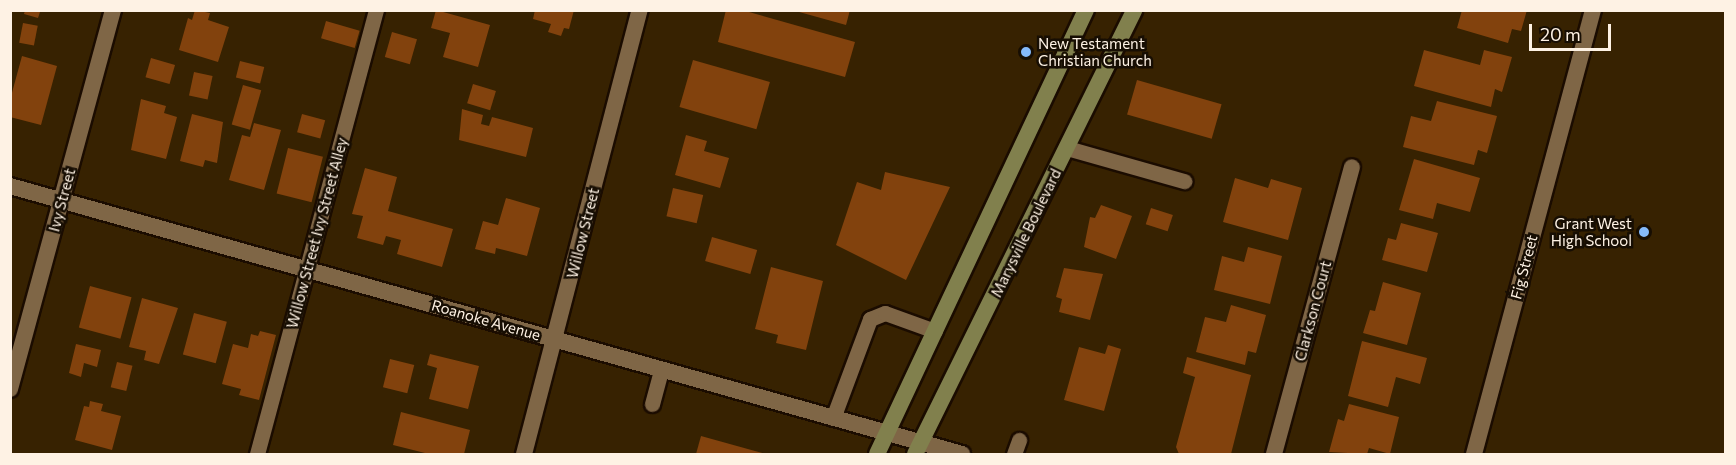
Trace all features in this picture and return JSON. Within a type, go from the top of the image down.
[{"type":"main road","points":[[877,454],[1086,10]]},
{"type":"main road","name":"Marysville Boulevard","points":[[917,449],[1134,10]]},
{"type":"street","name":"Ivy Street","points":[[10,389],[112,10]]},
{"type":"street","name":"Willow Street","points":[[524,454],[640,10]]},
{"type":"street","name":"Fig Street","points":[[1474,454],[1593,10]]},
{"type":"street","name":"Clarkson Court","points":[[1274,454],[1352,167]]},
{"type":"street","name":"Roanoke Avenue","points":[[10,186],[887,433],[917,449],[962,454]]},
{"type":"lane","name":"Willow Street Ivy Street Alley","points":[[257,454],[376,10]]},
{"type":"lane","points":[[1067,148],[1184,181]]},
{"type":"lane","points":[[833,418],[870,319],[885,313],[936,331]]},
{"type":"lane","points":[[652,404],[662,369]]},
{"type":"building","points":[[25,10],[47,10],[40,12],[38,18],[24,14]]},
{"type":"building","points":[[195,10],[210,13],[208,20],[229,27],[218,62],[179,50],[188,18],[192,20]]},
{"type":"building","points":[[436,10],[490,25],[478,67],[443,57],[450,33],[431,28]]},
{"type":"building","points":[[535,10],[574,10],[569,29],[564,28],[561,36],[548,32],[551,24],[533,19]]},
{"type":"building","points":[[726,10],[742,10],[855,42],[845,77],[718,42]]},
{"type":"building","points":[[792,10],[850,10],[846,25]]},
{"type":"building","points":[[1462,10],[1527,10],[1521,31],[1512,29],[1508,43],[1457,28]]},
{"type":"building","points":[[326,21],[360,31],[355,48],[321,38]]},
{"type":"building","points":[[23,23],[38,26],[34,45],[19,43]]},
{"type":"building","points":[[392,32],[417,39],[410,64],[385,57]]},
{"type":"building","points":[[1424,50],[1480,65],[1484,50],[1512,57],[1502,92],[1495,89],[1491,107],[1414,86]]},
{"type":"building","points":[[22,56],[57,66],[41,125],[10,117],[10,100]]},
{"type":"building","points":[[151,58],[175,65],[170,84],[145,77]]},
{"type":"building","points":[[693,60],[770,82],[756,129],[679,107]]},
{"type":"building","points":[[240,61],[264,67],[260,84],[236,77]]},
{"type":"building","points":[[194,72],[213,76],[208,99],[189,95]]},
{"type":"building","points":[[1137,80],[1222,104],[1212,139],[1127,115]]},
{"type":"building","points":[[473,84],[496,91],[490,110],[467,103]]},
{"type":"building","points":[[243,85],[261,90],[250,130],[232,124]]},
{"type":"building","points":[[141,99],[166,106],[164,113],[177,117],[166,159],[131,150]]},
{"type":"building","points":[[1437,101],[1497,116],[1487,153],[1478,150],[1474,165],[1403,147],[1411,116],[1431,121]]},
{"type":"building","points":[[462,109],[483,115],[481,124],[489,126],[492,117],[533,128],[526,157],[459,140]]},
{"type":"building","points":[[192,114],[223,122],[217,163],[205,160],[203,167],[180,161]]},
{"type":"building","points":[[302,114],[325,120],[320,139],[297,132]]},
{"type":"building","points":[[254,123],[281,130],[264,190],[229,180],[242,135],[250,137]]},
{"type":"building","points":[[686,135],[707,141],[704,151],[729,158],[720,188],[675,175]]},
{"type":"building","points":[[288,148],[323,157],[312,202],[277,194]]},
{"type":"building","points":[[1414,159],[1480,178],[1470,212],[1437,203],[1433,219],[1399,210]]},
{"type":"building","points":[[365,168],[397,177],[388,211],[453,229],[442,267],[397,254],[401,240],[386,236],[383,245],[357,238],[363,216],[352,214]]},
{"type":"building","points":[[885,172],[950,187],[906,280],[836,245],[857,182],[881,190]]},
{"type":"building","points":[[1235,178],[1268,188],[1271,179],[1302,188],[1288,240],[1223,222]]},
{"type":"building","points":[[673,188],[703,195],[697,223],[666,216]]},
{"type":"building","points":[[506,198],[540,208],[527,256],[496,248],[495,254],[475,249],[483,221],[498,225]]},
{"type":"building","points":[[1101,205],[1132,216],[1116,259],[1084,247],[1090,217],[1095,218]]},
{"type":"building","points":[[1151,208],[1173,215],[1168,231],[1146,224]]},
{"type":"building","points":[[1401,223],[1438,233],[1427,272],[1382,260],[1388,238],[1396,240]]},
{"type":"building","points":[[712,237],[757,250],[750,274],[705,261]]},
{"type":"building","points":[[1248,247],[1282,256],[1270,304],[1214,290],[1222,256],[1244,262]]},
{"type":"building","points":[[771,267],[823,281],[806,350],[776,343],[778,335],[755,329]]},
{"type":"building","points":[[1064,268],[1103,274],[1090,320],[1059,312],[1062,299],[1056,297]]},
{"type":"building","points":[[1383,282],[1421,293],[1407,345],[1363,333],[1370,310],[1375,311]]},
{"type":"building","points":[[90,286],[132,297],[120,339],[79,328]]},
{"type":"building","points":[[142,298],[178,308],[159,364],[144,360],[146,351],[129,347]]},
{"type":"building","points":[[1231,305],[1266,315],[1256,353],[1248,351],[1245,365],[1196,352],[1205,317],[1226,322]]},
{"type":"building","points":[[194,313],[227,322],[216,363],[183,355]]},
{"type":"building","points":[[260,331],[276,335],[259,400],[239,395],[241,389],[222,384],[233,344],[248,348],[251,334],[258,336]]},
{"type":"building","points":[[1362,341],[1427,358],[1420,384],[1396,377],[1388,407],[1348,396]]},
{"type":"building","points":[[76,344],[101,350],[97,367],[84,363],[81,377],[69,373]]},
{"type":"building","points":[[1108,345],[1121,349],[1104,411],[1064,400],[1079,347],[1105,354]]},
{"type":"building","points":[[430,354],[479,366],[468,409],[429,399],[437,368],[427,365]]},
{"type":"building","points":[[1187,357],[1251,375],[1231,454],[1179,454],[1176,447],[1195,377],[1183,373]]},
{"type":"building","points":[[390,359],[414,365],[407,393],[383,387]]},
{"type":"building","points":[[117,362],[133,366],[126,391],[111,387]]},
{"type":"building","points":[[90,401],[103,404],[101,411],[121,416],[112,450],[75,440],[84,406],[89,407]]},
{"type":"building","points":[[1349,404],[1399,417],[1390,454],[1369,448],[1367,454],[1329,452],[1338,419],[1344,421]]},
{"type":"building","points":[[401,412],[470,430],[464,454],[429,454],[393,445]]},
{"type":"building","points":[[701,436],[766,454],[696,454]]},
{"type":"place","name":"New Testament Christian Church","points":[[1026,52]]},
{"type":"place","name":"Grant West High School","points":[[1644,232]]}]
